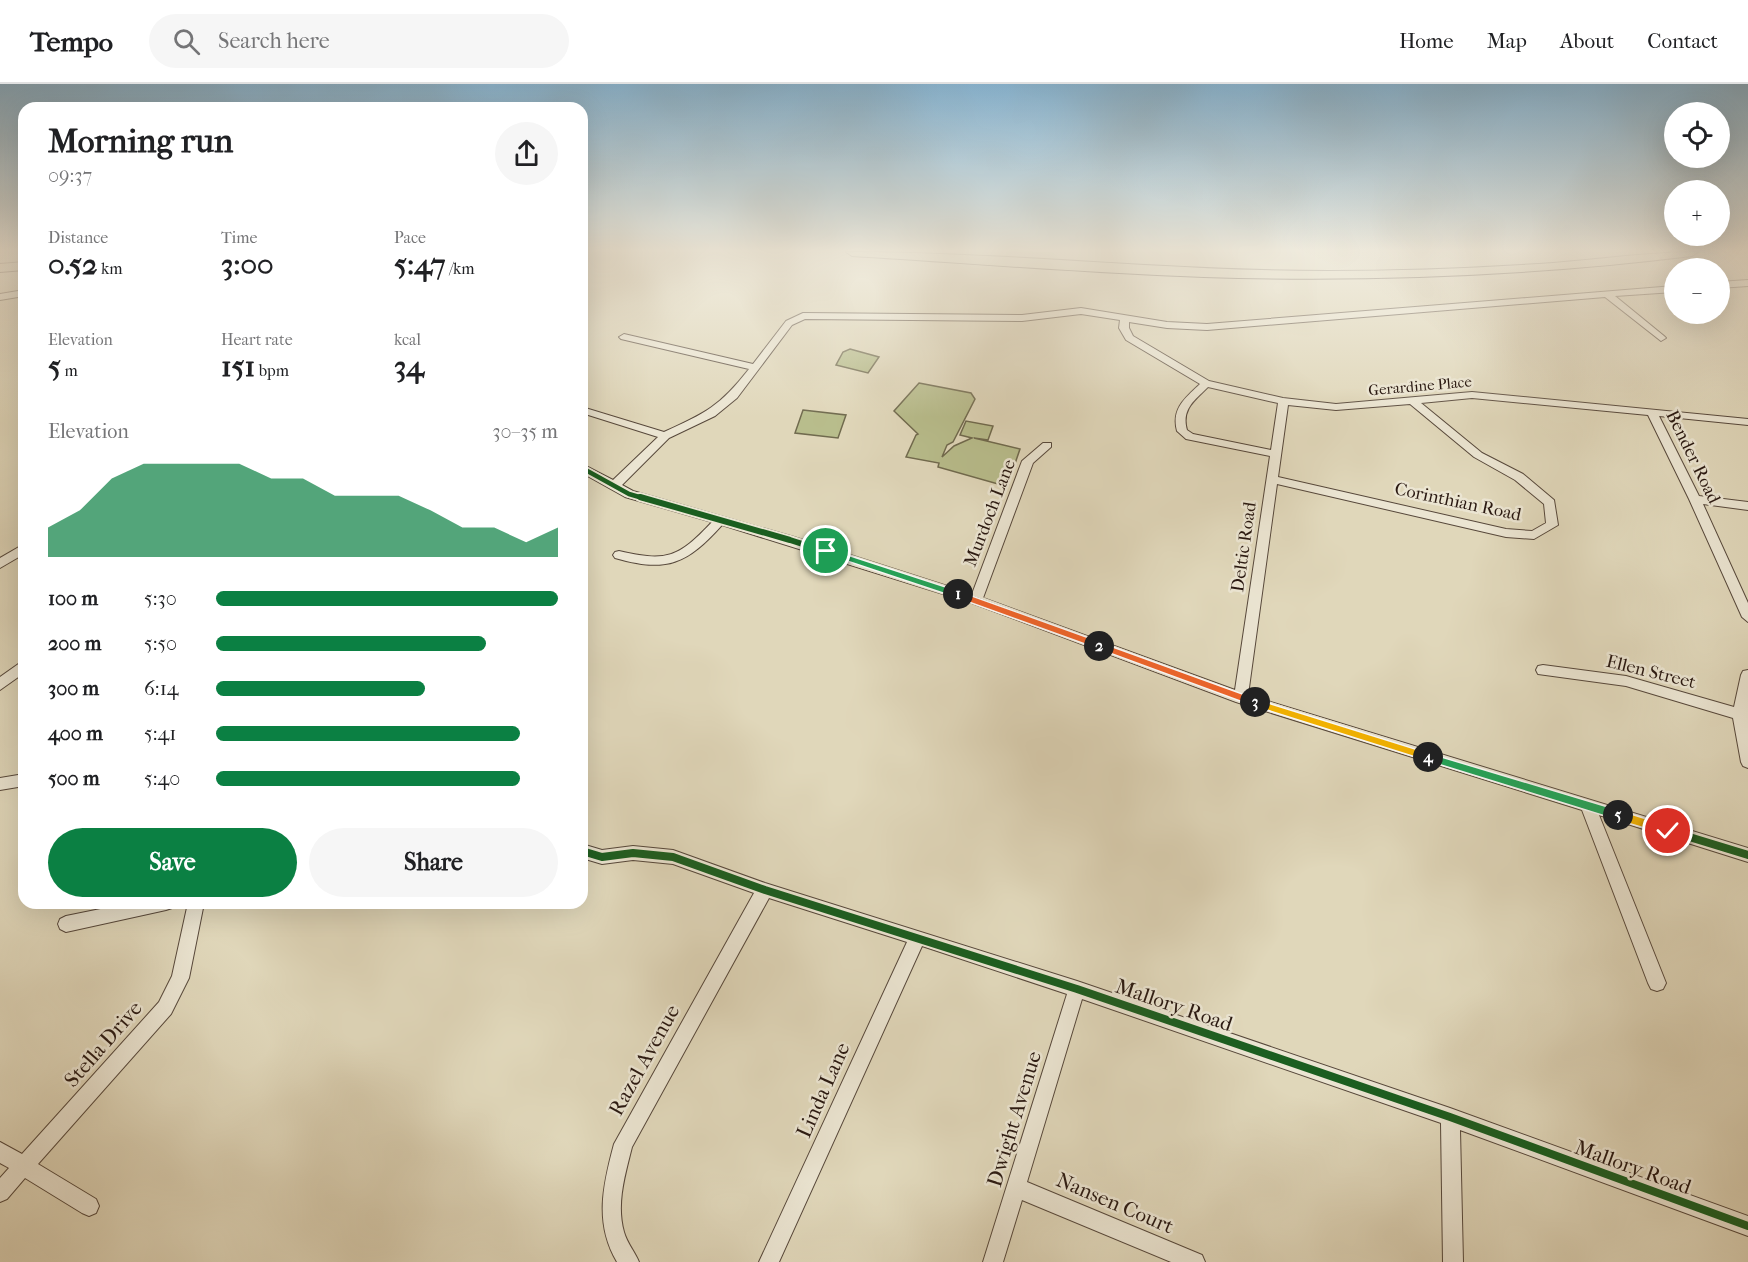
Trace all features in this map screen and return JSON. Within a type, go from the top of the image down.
[{"type":"street","points":[[614,486],[665,436],[724,405],[789,323],[803,316],[1022,318],[1081,310],[1167,325],[1207,327],[1458,307]]},
{"type":"street","points":[[1623,307],[1661,338]]},
{"type":"street","name":"Gerardine Place","points":[[1125,319],[1129,339],[1206,383],[1282,401],[1336,407],[1472,395],[1651,411],[1748,423]]},
{"type":"street","points":[[624,337],[754,368]]},
{"type":"street","points":[[1206,383],[1183,404],[1179,413],[1182,431],[1190,436],[1275,454]]},
{"type":"street","name":"Deltic Road","points":[[1241,698],[1282,401]]},
{"type":"street","name":"Corinthian Road","points":[[1272,479],[1506,533],[1534,535],[1552,525],[1550,503],[1519,477],[1478,455],[1413,401]]},
{"type":"street","name":"Bender Road","points":[[1651,411],[1695,499],[1748,617]]},
{"type":"street","points":[[588,412],[665,436]]},
{"type":"street","name":"Murdoch Lane","points":[[975,600],[1028,461],[1047,445]]},
{"type":"street","points":[[588,471],[629,494],[975,600],[1241,698],[1748,855]]},
{"type":"street","points":[[1695,499],[1748,506]]},
{"type":"street","points":[[619,555],[642,562],[666,562],[696,547],[720,520]]},
{"type":"street","points":[[3,559],[18,551]]},
{"type":"street","points":[[0,685],[18,670]]},
{"type":"street","name":"Ellen Street","points":[[1543,670],[1626,681],[1744,715]]},
{"type":"street","points":[[1748,675],[1744,715],[1748,762]]},
{"type":"street","points":[[0,784],[18,781]]},
{"type":"street","points":[[1588,806],[1657,983]]},
{"type":"street","name":"Mallory Road","points":[[588,853],[602,857],[633,853],[673,857],[765,890],[1077,989],[1450,1117],[1748,1227]]},
{"type":"street","name":"Razel Avenue","points":[[629,1262],[611,1228],[611,1189],[623,1144],[765,890]]},
{"type":"street","points":[[66,924],[137,909]]},
{"type":"street","name":"Stella Drive","points":[[0,1192],[165,1008],[180,978],[195,909]]},
{"type":"street","name":"Linda Lane","points":[[770,1262],[918,937]]},
{"type":"street","name":"Dwight Avenue","points":[[993,1262],[1077,989]]},
{"type":"street","points":[[1450,1117],[1453,1262]]},
{"type":"street","points":[[0,1152],[89,1206]]},
{"type":"street","name":"Nansen Court","points":[[1017,1188],[1195,1262]]},
{"type":"green space","points":[[850,349],[879,357],[868,373],[836,365],[843,352]]},
{"type":"green space","points":[[919,383],[971,393],[975,399],[953,442],[947,445],[942,457],[954,446],[972,438],[960,435],[966,421],[993,426],[988,440],[974,438],[1020,449],[1009,481],[998,484],[938,467],[939,463],[906,457],[918,434],[894,411]]},
{"type":"green space","points":[[803,410],[846,415],[838,438],[795,433]]},
{"type":"cycle path","points":[[588,471],[629,494],[790,540],[976,600],[1241,698],[1748,855]]},
{"type":"cycle path","points":[[588,853],[602,857],[633,853],[673,857],[765,890],[1077,989],[1450,1117],[1748,1226]]},
{"type":"route","points":[[826,551],[975,600],[1241,698],[1668,831]]}]
